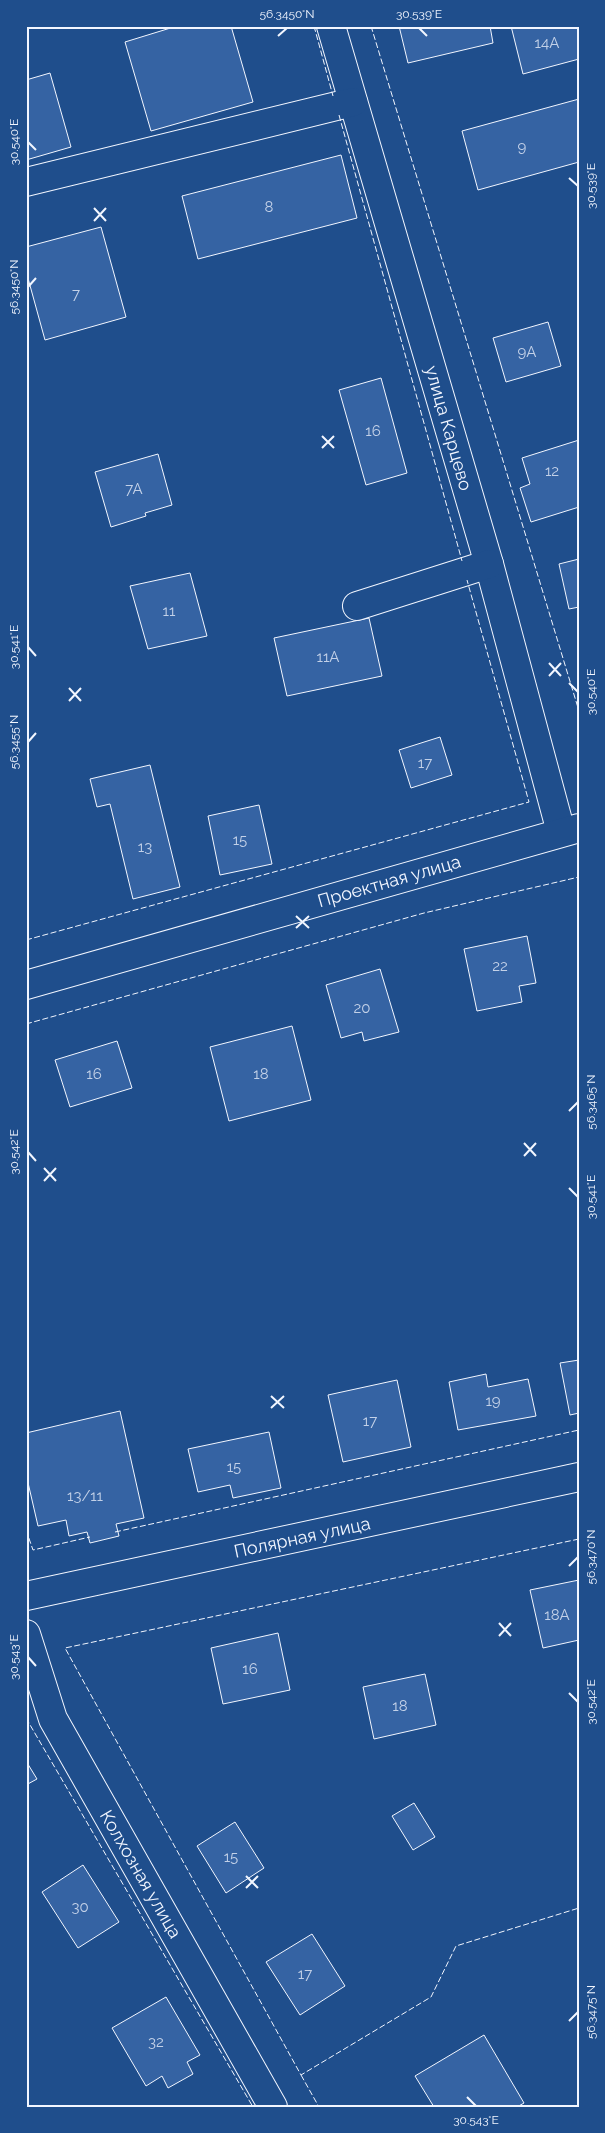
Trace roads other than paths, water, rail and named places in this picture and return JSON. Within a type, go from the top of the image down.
[{"type":"street","name":"улица Карцево","points":[[331,26],[489,564],[570,830]]},
{"type":"street","points":[[26,182],[353,102]]},
{"type":"street","points":[[357,606],[489,564]]},
{"type":"street","name":"Проектная улица","points":[[26,984],[570,830]]},
{"type":"street","name":"Полярная улица","points":[[26,1596],[579,1477]]},
{"type":"street","name":"Колхозная улица","points":[[26,1634],[52,1719],[273,2107]]}]
